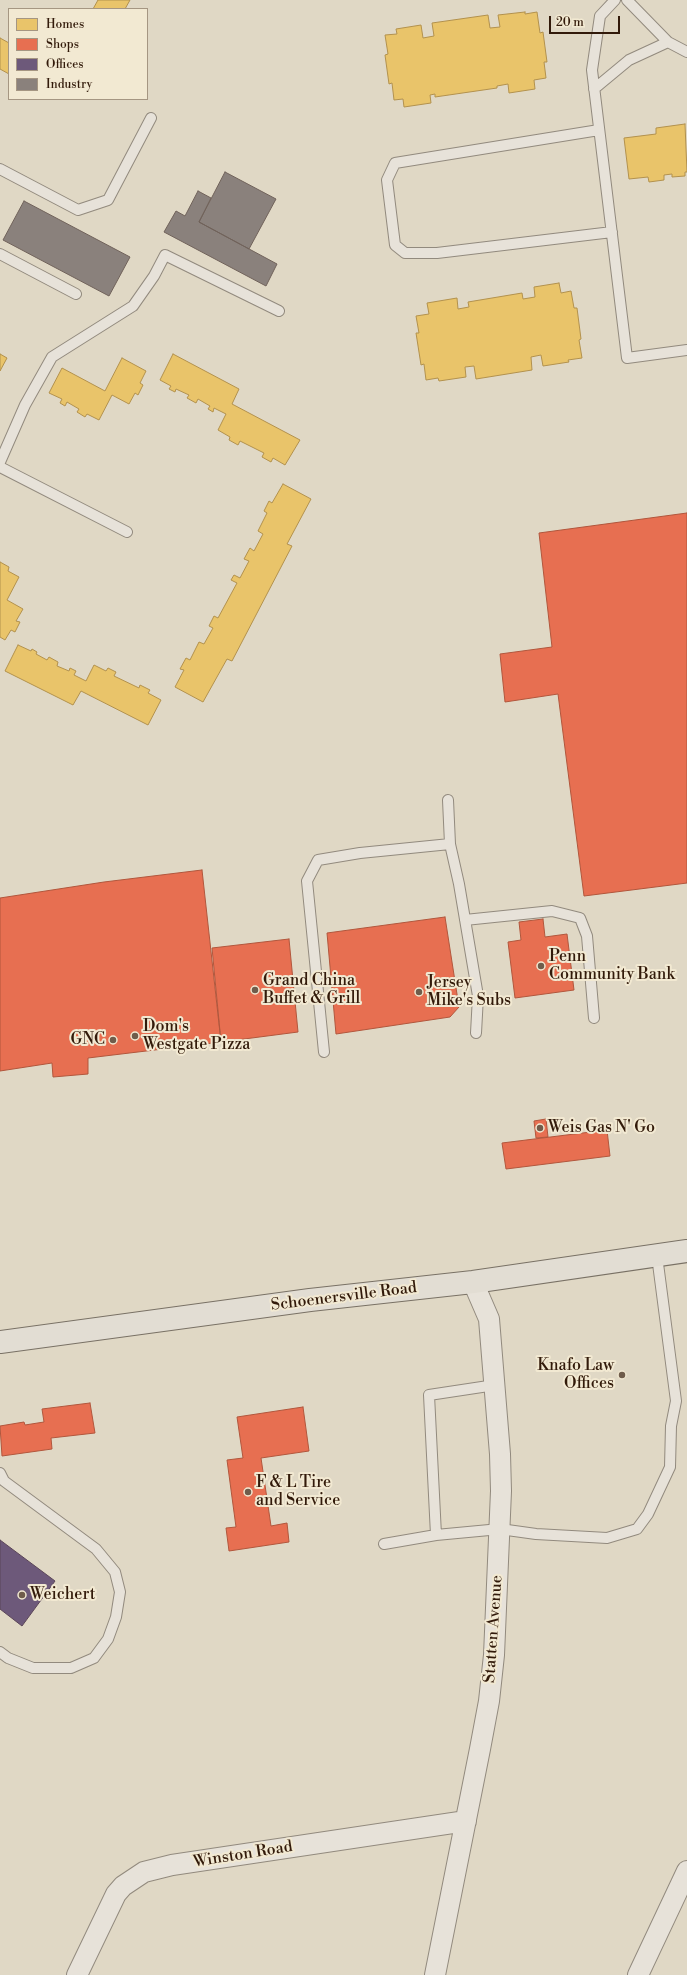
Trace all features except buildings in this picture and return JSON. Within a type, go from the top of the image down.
[{"type":"main road","name":"Schoenersville Road","points":[[0,1342],[310,1300],[473,1282],[687,1251]]},
{"type":"street","name":"Statten Avenue","points":[[435,1975],[489,1701],[494,1655],[501,1491],[495,1385],[489,1319],[473,1282]]},
{"type":"street","name":"Winston Road","points":[[77,1975],[116,1894],[123,1886],[144,1872],[172,1865],[466,1821]]},
{"type":"street","points":[[638,1975],[687,1871]]},
{"type":"lane","points":[[615,0],[600,16],[592,70],[627,358],[687,350]]},
{"type":"lane","points":[[627,0],[668,42],[687,52]]},
{"type":"lane","points":[[594,89],[629,60],[668,42]]},
{"type":"lane","points":[[0,169],[78,210],[108,200],[151,118]]},
{"type":"lane","points":[[599,130],[395,162],[387,180],[396,245],[405,253],[437,253],[612,232]]},
{"type":"lane","points":[[0,254],[76,294]]},
{"type":"lane","points":[[0,462],[25,405],[52,357],[133,306],[154,276],[165,255],[279,311]]},
{"type":"lane","points":[[0,467],[127,532]]},
{"type":"lane","points":[[448,800],[450,844],[478,996],[476,1033]]},
{"type":"lane","points":[[324,1052],[307,881],[318,860],[360,853],[450,844]]},
{"type":"lane","points":[[465,920],[552,911],[580,918],[587,936],[594,1018]]},
{"type":"lane","points":[[384,1544],[436,1535],[500,1529],[536,1534],[607,1538],[637,1529],[648,1514],[670,1467],[672,1426],[676,1401],[657,1256]]},
{"type":"lane","points":[[436,1535],[428,1395],[495,1385]]},
{"type":"lane","points":[[0,1473],[4,1481],[77,1537],[96,1549],[115,1572],[120,1592],[116,1617],[108,1639],[94,1658],[71,1668],[33,1668],[8,1658],[0,1652]]},
{"type":"place","name":"Penn Community Bank","points":[[541,966]]},
{"type":"place","name":"Grand China Buffet & Grill","points":[[255,990]]},
{"type":"place","name":"Jersey Mike's Subs","points":[[419,992]]},
{"type":"place","name":"Dom's Westgate Pizza","points":[[135,1036]]},
{"type":"place","name":"GNC","points":[[113,1040]]},
{"type":"place","name":"Weis Gas N' Go","points":[[540,1128]]},
{"type":"place","name":"Knafo Law Offices","points":[[622,1375]]},
{"type":"place","name":"F & L Tire and Service","points":[[248,1492]]},
{"type":"place","name":"Weichert","points":[[22,1595]]}]
